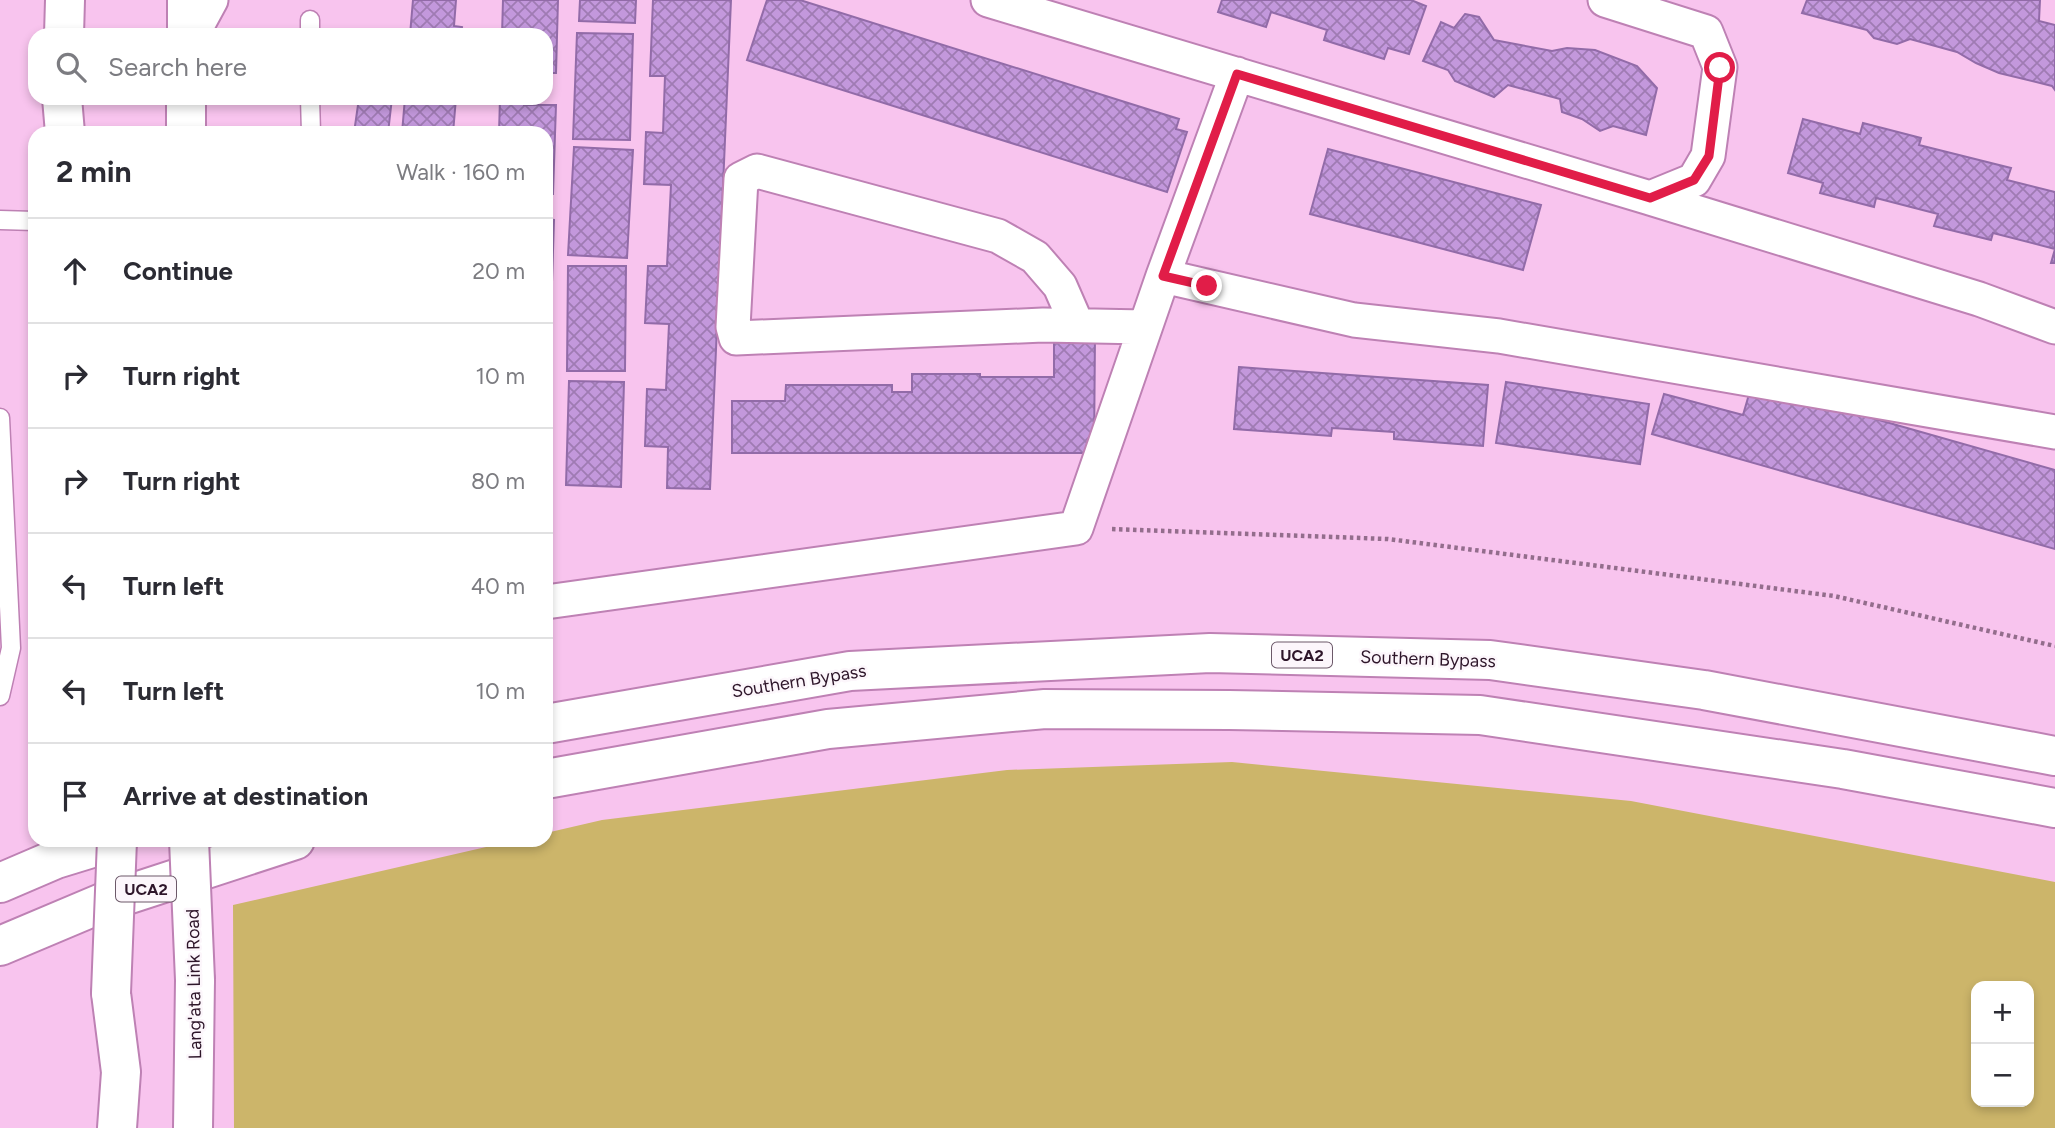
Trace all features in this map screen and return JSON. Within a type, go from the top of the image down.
[{"type":"main road","points":[[64,28],[65,0]]},
{"type":"main road","points":[[187,0],[189,28]]},
{"type":"main road","points":[[63,105],[64,126]]},
{"type":"main road","points":[[186,105],[186,126]]},
{"type":"main road","name":"Southern Bypass","points":[[553,723],[850,671],[1223,653],[1490,660],[1704,690],[2055,756]]},
{"type":"main road","points":[[553,778],[828,729],[1045,709],[1480,715],[1830,767],[2055,808]]},
{"type":"main road","points":[[0,883],[56,859],[95,847]]},
{"type":"main road","points":[[117,1128],[121,1072],[110,993],[118,847]]},
{"type":"main road","name":"Lang'ata Link Road","points":[[189,847],[195,980],[193,1128]]},
{"type":"main road","name":"UCA2","points":[[0,946],[102,903],[274,847]]},
{"type":"street","points":[[193,28],[211,0]]},
{"type":"street","points":[[988,0],[1023,6],[1237,74],[1650,198],[1979,299],[2055,327]]},
{"type":"street","points":[[1605,0],[1706,32],[1720,68],[1709,156],[1694,180],[1650,198]]},
{"type":"street","points":[[553,601],[1076,528],[1163,276],[1237,74]]},
{"type":"street","points":[[1077,325],[1060,286],[1035,257],[998,236],[757,171],[741,179],[733,327],[736,338],[1077,325],[1146,327]]},
{"type":"street","points":[[1163,276],[1354,320],[1499,336],[2055,432]]},
{"type":"lane","points":[[310,105],[311,126]]},
{"type":"lane","points":[[0,220],[28,221]]},
{"type":"lane","points":[[0,418],[11,648],[0,696]]},
{"type":"path","points":[[1076,528],[1388,539],[1833,596],[2055,646]]},
{"type":"shaded area","points":[[1232,762],[1631,801],[2055,882],[2055,1128],[234,1128],[233,905],[486,847],[553,847],[553,831],[602,820],[1007,770]]},
{"type":"building","points":[[413,0],[456,0],[454,26],[462,28],[411,28]]},
{"type":"building","points":[[503,0],[558,0],[556,73],[553,73],[553,28],[502,28]]},
{"type":"building","points":[[580,0],[636,0],[635,23],[579,21]]},
{"type":"building","points":[[653,0],[731,0],[710,489],[667,488],[668,447],[645,446],[647,389],[666,390],[669,324],[645,323],[648,266],[667,266],[671,185],[644,184],[646,132],[663,133],[665,76],[650,76]]},
{"type":"building","points":[[767,0],[800,0],[1179,119],[1176,129],[1187,132],[1167,192],[747,60]]},
{"type":"building","points":[[1222,0],[1411,0],[1426,6],[1409,54],[1388,48],[1384,59],[1324,40],[1327,30],[1271,12],[1266,27],[1218,12]]},
{"type":"building","points":[[1807,0],[2040,0],[2039,21],[2055,25],[2055,90],[2052,86],[1999,73],[1957,52],[1910,39],[1897,44],[1874,38],[1867,30],[1802,13]]},
{"type":"building","points":[[1465,14],[1479,17],[1494,40],[1552,51],[1567,48],[1595,50],[1637,66],[1657,88],[1646,135],[1613,126],[1600,131],[1582,119],[1562,112],[1560,99],[1508,85],[1494,97],[1455,81],[1448,70],[1423,61],[1441,22],[1454,28]]},
{"type":"building","points":[[577,33],[633,34],[630,140],[573,139]]},
{"type":"building","points":[[358,105],[391,105],[389,126],[355,126]]},
{"type":"building","points":[[404,105],[455,105],[454,126],[403,126]]},
{"type":"building","points":[[500,105],[556,105],[553,194],[553,126],[499,126]]},
{"type":"building","points":[[1803,119],[1860,134],[1863,123],[1921,138],[1919,145],[2011,168],[2007,180],[2055,192],[2055,249],[1993,233],[1991,240],[1934,226],[1938,214],[1876,198],[1874,207],[1820,193],[1823,183],[1788,173]]},
{"type":"building","points":[[574,147],[633,150],[627,258],[568,255]]},
{"type":"building","points":[[1328,149],[1541,205],[1523,270],[1310,214]]},
{"type":"building","points":[[568,266],[626,266],[625,371],[567,371]]},
{"type":"building","points":[[1054,334],[1095,334],[1094,453],[732,453],[732,401],[785,401],[786,385],[892,385],[892,392],[912,392],[912,374],[1054,377]]},
{"type":"building","points":[[1239,367],[1488,385],[1483,446],[1394,439],[1394,432],[1332,428],[1331,436],[1234,429]]},
{"type":"building","points":[[569,381],[624,382],[621,487],[566,485]]},
{"type":"building","points":[[1506,382],[1649,404],[1640,464],[1496,443]]},
{"type":"building","points":[[1752,384],[2055,470],[2055,549],[1652,434],[1664,394],[1743,415]]},
{"type":"route","points":[[1207,286],[1163,276],[1237,74],[1650,198],[1694,180],[1709,156],[1720,68]]}]
